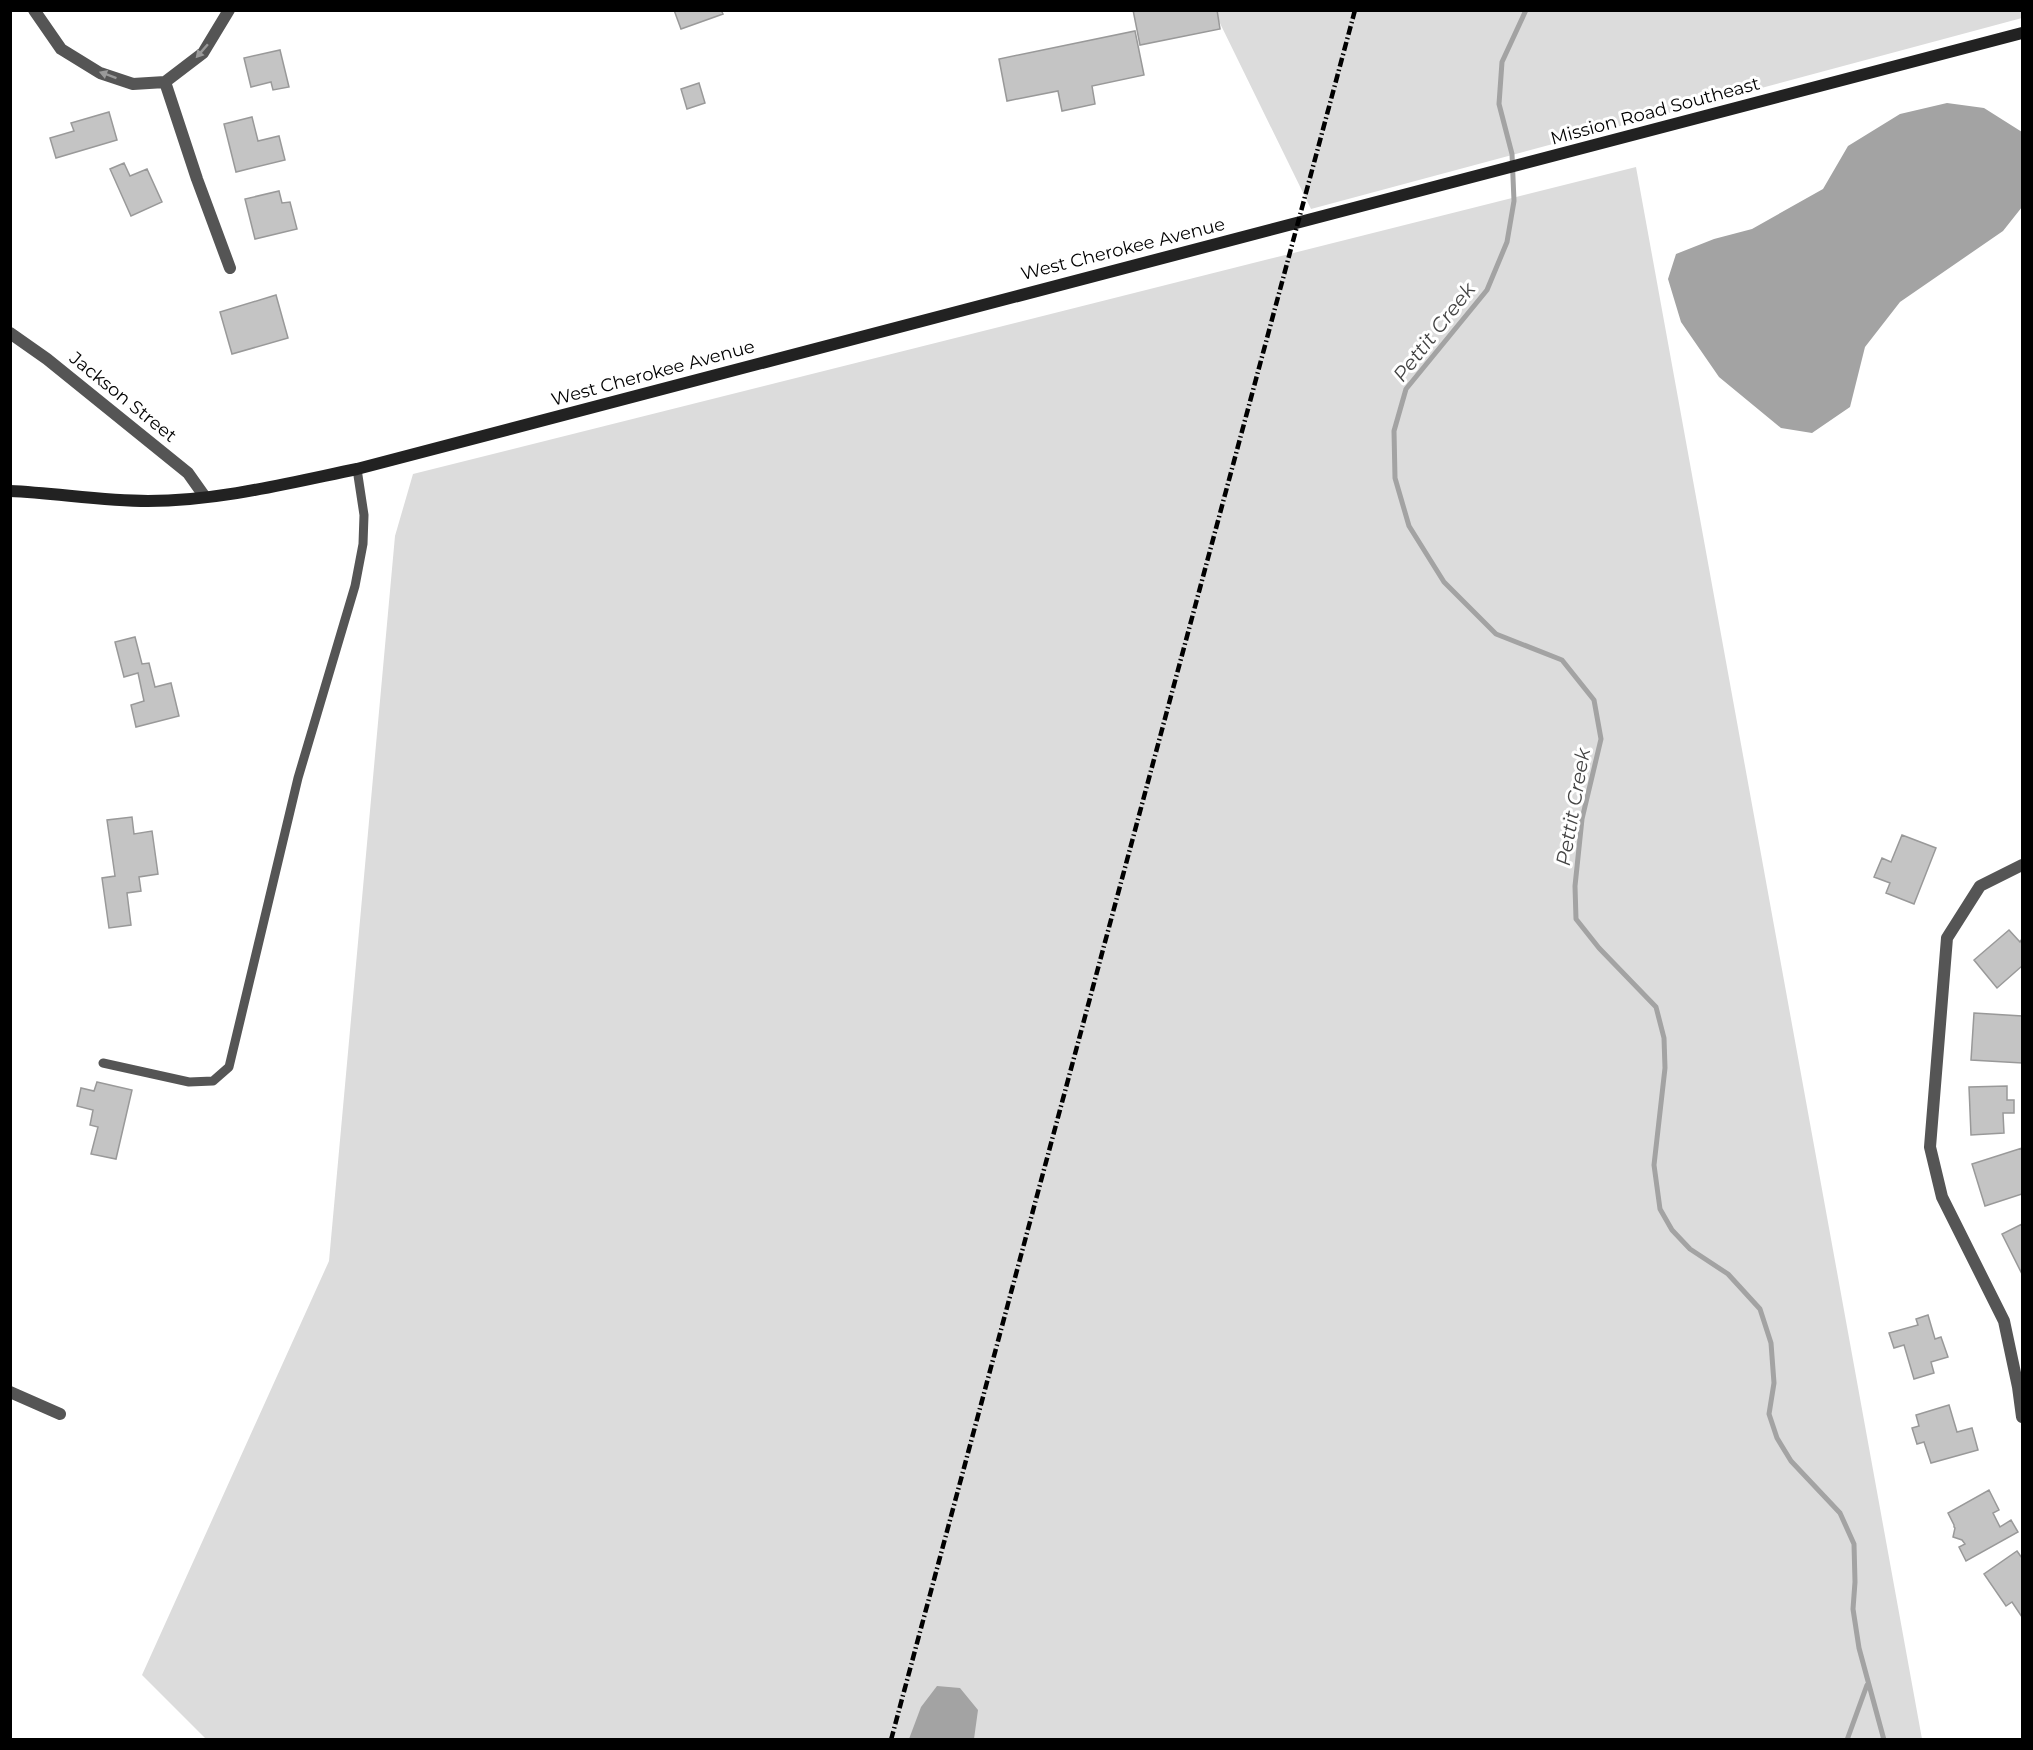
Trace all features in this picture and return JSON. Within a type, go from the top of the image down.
[{"type":"main road","name":"Mission Road Southeast","points":[[1297,224],[2022,33]]},
{"type":"main road","name":"West Cherokee Avenue","points":[[10,491],[133,500],[205,496],[357,469],[981,304],[1297,224]]},
{"type":"street","points":[[34,10],[61,49],[100,73],[133,84],[165,82],[203,53],[229,10]]},
{"type":"street","points":[[165,82],[230,268]]},
{"type":"street","name":"Jackson Street","points":[[10,333],[47,359],[188,473],[205,496]]},
{"type":"street","points":[[2022,865],[1980,886],[1947,938],[1930,1147],[1942,1197],[2004,1321],[2022,1418]]},
{"type":"street","points":[[10,1392],[60,1414]]},
{"type":"lane","points":[[103,1063],[189,1082],[213,1081],[229,1067],[298,778],[355,586],[363,544],[364,515],[357,469]]},
{"type":"shaded area","points":[[2022,10],[2022,18],[1311,209],[1214,11]]},
{"type":"shaded area","points":[[1947,103],[1984,108],[2022,132],[2022,207],[2003,231],[1900,302],[1865,347],[1850,407],[1812,433],[1781,428],[1719,377],[1681,322],[1668,279],[1676,254],[1714,239],[1752,229],[1823,189],[1848,146],[1900,114]]},
{"type":"shaded area","points":[[1636,167],[1922,1739],[207,1740],[142,1675],[329,1261],[395,536],[413,474]]},
{"type":"shaded area","points":[[937,1686],[960,1688],[978,1710],[974,1739],[909,1739],[921,1707]]},
{"type":"building","points":[[674,10],[721,10],[723,14],[681,29]]},
{"type":"building","points":[[1133,10],[1217,10],[1220,29],[1140,45]]},
{"type":"building","points":[[1135,31],[1144,75],[1092,86],[1095,104],[1062,111],[1058,91],[1007,101],[999,59]]},
{"type":"building","points":[[280,50],[289,87],[273,90],[271,82],[251,87],[244,58]]},
{"type":"building","points":[[699,83],[705,103],[687,109],[681,89]]},
{"type":"building","points":[[109,112],[117,140],[56,158],[50,138],[74,131],[71,123]]},
{"type":"building","points":[[252,117],[258,141],[279,136],[285,160],[236,172],[224,124]]},
{"type":"building","points":[[124,163],[130,176],[147,169],[162,202],[131,216],[110,169]]},
{"type":"building","points":[[279,191],[282,203],[290,202],[297,229],[255,239],[245,199]]},
{"type":"building","points":[[276,295],[288,338],[232,354],[220,312]]},
{"type":"building","points":[[135,637],[142,664],[149,663],[155,687],[171,683],[179,716],[136,727],[131,705],[144,701],[138,673],[124,677],[115,642]]},
{"type":"building","points":[[132,817],[134,834],[152,831],[158,874],[139,877],[141,891],[127,893],[131,925],[109,928],[102,878],[115,876],[107,820]]},
{"type":"building","points":[[1902,835],[1936,848],[1914,904],[1886,893],[1890,883],[1874,877],[1882,858],[1891,862]]},
{"type":"building","points":[[2009,930],[2020,942],[2022,939],[2022,966],[1997,988],[1974,960]]},
{"type":"building","points":[[1974,1013],[2022,1016],[2022,1063],[1971,1060]]},
{"type":"building","points":[[97,1082],[132,1090],[116,1159],[91,1154],[98,1127],[90,1125],[93,1110],[77,1106],[81,1088],[94,1091]]},
{"type":"building","points":[[2007,1086],[2007,1100],[2014,1100],[2014,1113],[2003,1113],[2004,1133],[1971,1135],[1969,1087]]},
{"type":"building","points":[[2022,1148],[2022,1194],[1985,1206],[1972,1164]]},
{"type":"building","points":[[2022,1224],[2022,1274],[2002,1234]]},
{"type":"building","points":[[1928,1315],[1935,1339],[1941,1337],[1948,1357],[1931,1362],[1934,1373],[1914,1379],[1904,1345],[1894,1348],[1889,1333],[1918,1325],[1916,1319]]},
{"type":"building","points":[[1949,1405],[1957,1432],[1972,1428],[1978,1450],[1931,1463],[1924,1442],[1917,1444],[1912,1428],[1919,1426],[1916,1415]]},
{"type":"building","points":[[1989,1490],[1999,1510],[1993,1513],[2000,1527],[2011,1520],[2018,1532],[1966,1561],[1959,1547],[1965,1544],[1962,1540],[1953,1537],[1955,1528],[1948,1513]]},
{"type":"building","points":[[2017,1551],[2022,1558],[2022,1617],[2012,1602],[2006,1606],[1984,1574]]},
{"type":"waterway","name":"Pettit Creek","points":[[1526,10],[1502,62],[1499,104],[1512,154],[1514,201],[1507,242],[1487,290],[1406,389],[1394,431],[1395,478],[1409,526],[1444,582],[1496,634],[1562,660],[1594,700],[1601,739],[1582,819],[1575,886],[1576,919],[1599,948],[1656,1007],[1664,1038],[1665,1068],[1654,1165],[1660,1209],[1672,1230],[1690,1249],[1728,1274],[1760,1309],[1771,1343],[1774,1383],[1769,1414],[1777,1438],[1791,1461],[1840,1513],[1854,1544],[1853,1609],[1859,1648],[1884,1740]]},
{"type":"waterway","points":[[1847,1740],[1867,1685]]},
{"type":"railway","points":[[891,1740],[1355,10]]}]
